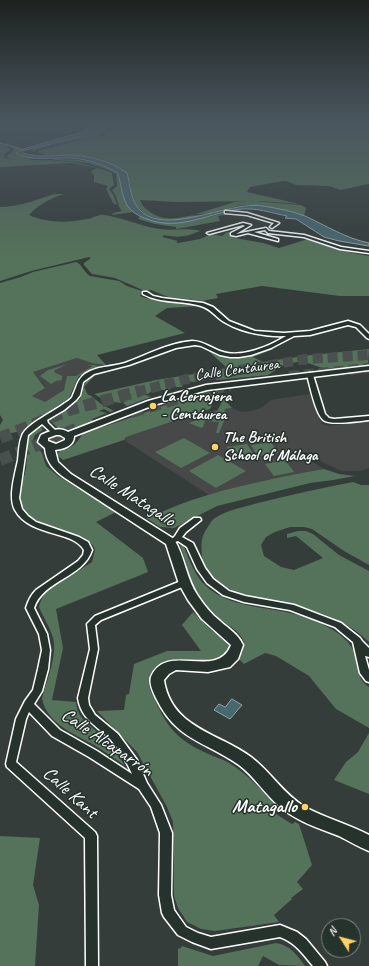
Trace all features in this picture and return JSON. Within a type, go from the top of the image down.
[{"type":"street","points":[[209,233],[243,224],[249,225],[232,234],[236,235],[266,230],[277,223],[247,214],[226,212]]},
{"type":"street","points":[[261,221],[272,223],[272,227]]},
{"type":"street","points":[[266,230],[268,232],[304,236],[340,248],[369,254]]},
{"type":"street","points":[[248,232],[277,240]]},
{"type":"street","points":[[145,293],[152,297],[162,299],[201,304],[211,308],[227,322],[242,328],[268,334],[310,333],[348,323],[358,326],[369,337]]},
{"type":"street","points":[[28,704],[37,691],[46,650],[43,634],[30,608],[33,599],[41,589],[69,572],[82,562],[88,554],[88,549],[86,545],[72,538],[41,528],[31,522],[16,508],[15,498],[25,435],[44,418],[75,398],[82,380],[93,373],[127,364],[154,353],[191,344],[200,343],[223,354],[232,356],[245,355],[286,340],[293,334]]},
{"type":"street","name":"Calle Centáurea","points":[[69,435],[151,403],[206,388],[369,368]]},
{"type":"street","points":[[310,375],[322,415],[326,420],[334,422],[369,418]]},
{"type":"street","points":[[44,418],[45,424],[54,432],[62,432],[69,435],[70,439],[68,443],[58,447],[50,447]]},
{"type":"street","name":"Calle Matagallo","points":[[54,432],[46,435],[43,440],[44,444],[50,447],[50,456],[54,464],[68,476],[174,540],[184,583],[200,610],[217,626],[232,637],[237,645],[234,656],[225,663],[208,667],[175,665],[164,670],[157,679],[158,690],[170,712],[188,731],[229,752],[246,763],[279,797],[295,809],[353,834],[369,843]]},
{"type":"street","points":[[197,520],[183,530],[174,540],[190,545],[201,569],[210,581],[226,593],[244,599],[291,607],[338,625],[357,640],[369,654]]},
{"type":"street","points":[[143,786],[133,763],[114,738],[92,718],[84,706],[84,698],[94,649],[91,624],[98,618],[184,583]]},
{"type":"street","points":[[357,640],[365,673],[369,678]]},
{"type":"street","name":"Calle Alcaparrón","points":[[28,704],[56,733],[93,754],[143,786],[156,805],[166,833],[165,895],[168,913],[182,931],[211,943],[280,931],[298,939],[321,966]]},
{"type":"street","name":"Calle Kant","points":[[28,704],[21,719],[11,764],[91,836],[92,966]]},
{"type":"shaded area","points":[[77,358],[105,365],[84,373],[72,381],[59,394],[45,402],[32,396],[45,388],[33,372]]},
{"type":"shaded area","name":"The British School of Málaga","points":[[310,394],[322,424],[329,426],[369,420],[369,468],[361,471],[342,471],[326,464],[307,452],[301,452],[311,461],[324,469],[261,481],[209,495],[124,440],[126,437],[199,413],[232,408],[242,412],[251,411],[261,408],[271,400]]},
{"type":"green space","points":[[105,170],[112,173],[114,185],[109,189],[114,196],[117,205],[113,203],[106,189],[108,186],[94,182],[94,175],[91,171]]},
{"type":"green space","points":[[108,170],[118,173],[129,208],[133,212],[112,215],[113,213],[122,211],[112,190],[117,186],[116,174]]},
{"type":"green space","points":[[115,170],[369,170],[369,184],[340,190],[330,186],[296,185],[283,181],[250,187],[247,192],[299,204],[261,201],[177,202],[140,200],[143,206],[150,212],[164,218],[203,215],[178,220],[155,218],[145,213],[138,206],[132,196],[130,182]]},
{"type":"green space","points":[[54,194],[64,194],[45,202],[29,215],[43,220],[65,222],[89,219],[104,215],[160,229],[188,229],[200,231],[191,235],[164,235],[162,237],[178,241],[176,242],[178,243],[200,239],[211,234],[222,236],[227,232],[232,233],[230,235],[235,238],[263,243],[279,248],[308,239],[343,251],[369,256],[369,296],[340,296],[262,286],[216,294],[218,298],[202,301],[168,297],[151,290],[145,291],[115,278],[92,274],[84,265],[84,263],[91,258],[89,257],[31,271],[0,281],[0,207],[7,207],[34,201]]},
{"type":"green space","points":[[253,201],[301,205],[306,208],[304,216],[275,208],[252,205],[196,214],[235,202]]},
{"type":"green space","points":[[225,213],[236,213],[218,216],[220,221],[176,229],[176,227],[155,224],[138,219],[140,216],[181,223]]},
{"type":"green space","points":[[76,262],[90,276],[119,281],[127,286],[142,291],[140,296],[145,298],[201,306],[167,308],[155,316],[185,333],[97,355],[106,365],[92,363],[77,358],[33,372],[45,388],[32,396],[45,402],[64,390],[67,376],[76,376],[93,366],[87,365],[100,367],[79,376],[69,398],[25,428],[17,432],[0,435],[0,425],[3,420],[0,415],[0,283],[33,272]]},
{"type":"green space","points":[[204,347],[213,352],[229,357],[245,356],[271,348],[274,349],[253,357],[263,362],[297,357],[298,362],[285,364],[268,375],[217,380],[201,372],[227,368]]},
{"type":"green space","points":[[369,349],[368,365],[325,369],[308,363],[305,365],[303,362],[306,360],[303,356]]},
{"type":"green space","points":[[68,364],[55,370],[54,372],[62,376],[62,380],[51,384],[40,376],[48,370]]},
{"type":"green space","points":[[97,373],[84,387],[91,377]]},
{"type":"green space","points":[[194,374],[199,379],[195,382],[184,382],[182,387],[172,387],[168,391],[157,390],[148,394],[141,393],[151,397],[127,406],[123,403],[131,395],[138,393],[130,395],[121,403],[106,401],[94,394],[156,380]]},
{"type":"green space","points":[[84,387],[88,395],[114,411],[110,412],[104,409],[99,411],[107,413],[92,419],[93,421],[80,427],[58,428],[50,421],[52,417],[79,400]]},
{"type":"green space","points":[[209,392],[212,395],[212,405],[210,409],[63,460],[57,455],[60,450],[75,444],[84,431],[116,423],[177,401]]},
{"type":"green space","points":[[219,394],[232,408],[225,409],[224,421],[219,433],[216,433],[219,422],[205,421],[203,427],[201,428],[189,423],[217,411],[221,404]]},
{"type":"green space","points":[[40,425],[43,430],[35,435],[32,442],[42,453],[46,466],[58,476],[116,512],[96,522],[143,558],[148,572],[56,609],[63,648],[52,700],[76,702],[79,714],[82,718],[104,738],[125,766],[99,748],[73,734],[57,723],[45,708],[42,699],[54,652],[53,638],[39,607],[43,595],[48,590],[92,562],[95,550],[90,542],[82,537],[35,520],[26,512],[21,502],[20,494],[26,469],[28,435]]},
{"type":"green space","points":[[184,438],[210,453],[181,468],[155,452]]},
{"type":"green space","points":[[271,442],[278,453],[257,456],[251,445]]},
{"type":"green space","points":[[247,444],[254,455],[233,458],[227,447]]},
{"type":"green space","points":[[218,455],[246,471],[216,488],[189,471]]},
{"type":"green space","points":[[285,460],[294,472],[274,476],[265,464]]},
{"type":"green space","points":[[324,469],[339,474],[355,476],[310,483],[217,506],[174,528],[160,527],[146,518],[189,501],[239,486]]},
{"type":"green space","points":[[353,482],[361,485],[369,485],[369,565],[344,551],[312,529],[304,527],[290,527],[275,532],[266,537],[261,545],[264,556],[281,567],[294,570],[323,558],[296,536],[287,538],[287,534],[298,531],[306,531],[313,534],[339,555],[369,571],[369,642],[342,622],[326,615],[294,605],[244,595],[237,592],[217,581],[207,570],[202,556],[202,539],[206,529],[215,518],[230,511],[258,503]]},
{"type":"green space","points":[[183,544],[193,569],[202,582],[220,596],[241,604],[286,612],[307,618],[327,626],[345,639],[356,655],[360,677],[369,687],[369,728],[336,709],[309,676],[276,656],[265,653],[244,664],[238,658],[244,643],[240,634],[211,612],[205,605],[195,589],[180,545]]},
{"type":"green space","points":[[193,612],[211,630],[226,640],[230,646],[224,654],[216,659],[180,659],[171,660],[161,664],[151,675],[149,680],[150,689],[164,718],[180,737],[195,747],[226,761],[243,772],[279,808],[276,814],[292,824],[295,822],[299,824],[312,865],[297,882],[303,889],[291,898],[292,899],[274,915],[279,922],[215,931],[201,929],[187,922],[178,908],[174,896],[173,822],[167,807],[137,752],[97,711],[124,710],[126,695],[129,694],[134,664],[167,651],[201,651],[182,625]]},
{"type":"green space","points":[[369,733],[369,794],[334,780],[346,762],[358,752]]},
{"type":"green space","points":[[0,836],[40,838],[33,885],[39,905],[35,966],[0,966]]},
{"type":"green space","points":[[276,943],[289,948],[296,954],[305,966],[279,965],[263,956],[258,966],[178,966],[178,949],[182,946],[213,956]]},
{"type":"water","points":[[112,170],[123,170],[127,173],[131,193],[136,205],[147,215],[161,220],[177,220],[195,217],[232,208],[263,206],[305,216],[344,235],[369,243],[369,246],[324,237],[296,219],[285,218],[287,216],[254,209],[230,211],[183,222],[159,222],[147,219],[133,212],[129,208],[123,196],[118,173]]},
{"type":"water","points":[[232,699],[242,705],[230,719],[214,710],[219,704],[225,707]]},
{"type":"tunnel","points":[[136,392],[191,378],[307,359],[369,355]]},
{"type":"tunnel","points":[[289,376],[369,368]]},
{"type":"tunnel","points":[[201,392],[230,386]]},
{"type":"tunnel","points":[[0,438],[69,410],[140,391]]},
{"type":"tunnel","points":[[131,412],[201,392]]},
{"type":"tunnel","points":[[0,460],[76,429]]},
{"type":"place","name":"La Cerrajera - Centáurea","points":[[153,406]]},
{"type":"place","name":"The British School of Málaga","points":[[215,447]]},
{"type":"place","name":"Matagallo","points":[[305,807]]}]
